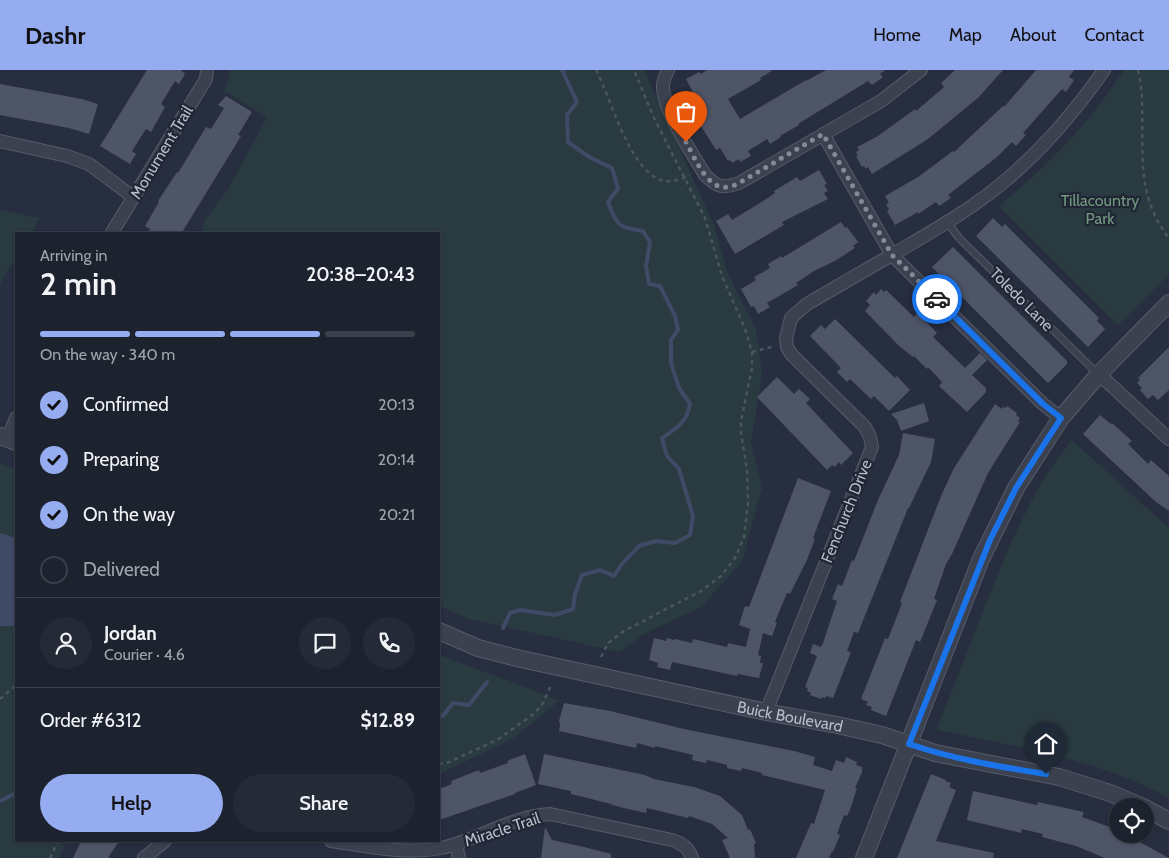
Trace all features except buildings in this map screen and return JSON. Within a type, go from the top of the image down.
[{"type":"street","name":"Monument Trail","points":[[113,232],[206,78],[207,70]]},
{"type":"street","points":[[668,70],[663,82],[668,109],[705,175],[713,183],[727,188],[739,183],[881,101],[920,70]]},
{"type":"street","name":"Fenchurch Drive","points":[[766,712],[872,447],[865,427],[791,354],[787,347],[786,338],[791,318],[807,304],[971,207],[1033,155],[1066,121],[1104,70]]},
{"type":"street","points":[[823,134],[892,255],[1043,404],[1061,418]]},
{"type":"street","points":[[0,141],[67,156],[89,164],[133,197]]},
{"type":"street","points":[[864,858],[990,540],[1016,488],[1061,418],[1099,374],[1169,302]]},
{"type":"street","points":[[1099,374],[1169,439]]},
{"type":"street","points":[[8,438],[15,420]]},
{"type":"street","name":"Buick Boulevard","points":[[440,631],[478,648],[521,659],[882,735],[935,753],[1070,780],[1122,798]]},
{"type":"street","points":[[1154,813],[1169,821]]},
{"type":"street","name":"Miracle Trail","points":[[340,842],[411,850],[435,849],[456,844],[531,817],[550,814],[672,840],[683,844],[689,850],[692,858]]},
{"type":"street","points":[[144,858],[164,842]]},
{"type":"street","points":[[456,844],[459,858]]},
{"type":"lane","name":"Toledo Lane","points":[[947,222],[966,244],[1099,374]]},
{"type":"path","points":[[596,70],[633,153],[653,176],[660,180],[677,181],[690,175]]},
{"type":"path","points":[[601,657],[608,643],[624,631],[702,591],[721,576],[735,558],[744,537],[748,503],[747,470],[741,421],[752,368],[752,352],[745,329],[722,276],[705,218],[654,118],[634,70]]},
{"type":"path","points":[[1138,70],[1142,99],[1144,182],[1147,197],[1156,219],[1169,238]]},
{"type":"path","points":[[752,352],[779,345]]},
{"type":"path","points":[[440,764],[447,764],[497,740],[535,712],[543,703],[551,685]]},
{"type":"path","points":[[0,698],[15,686]]},
{"type":"path","points":[[50,858],[58,842]]},
{"type":"green space","points":[[230,70],[644,70],[714,225],[728,274],[756,329],[762,374],[751,442],[762,487],[742,562],[701,607],[644,634],[620,652],[469,619],[440,606],[440,232],[202,232],[203,223],[229,188],[267,117],[224,91],[230,76]]},
{"type":"green space","name":"Tillacountry Park","points":[[1124,70],[1169,70],[1169,274],[1118,325],[999,206],[1067,143],[1097,108]]},
{"type":"green space","points":[[0,210],[40,218],[32,232],[15,232],[15,259],[0,284]]},
{"type":"green space","points":[[1072,440],[1169,528],[1169,798],[1114,773],[1085,764],[1027,749],[938,730],[937,728],[993,586],[1022,520],[1044,479]]},
{"type":"green space","points":[[0,463],[15,469],[15,842],[67,842],[59,858],[0,858]]},
{"type":"green space","points":[[440,655],[559,701],[514,738],[440,774]]},
{"type":"water","points":[[0,533],[13,537],[15,540],[15,626],[0,626]]},
{"type":"waterway","points":[[503,628],[510,613],[520,610],[555,615],[573,609],[575,594],[582,575],[600,570],[614,576],[622,564],[639,546],[656,541],[675,543],[690,535],[693,516],[679,469],[667,456],[662,438],[677,428],[684,420],[690,404],[679,388],[671,363],[671,340],[678,330],[675,316],[660,286],[649,284],[646,266],[650,242],[643,231],[623,227],[613,216],[608,202],[618,188],[612,168],[589,157],[568,142],[567,115],[577,102],[562,70]]},
{"type":"waterway","points":[[440,715],[443,716],[453,703],[469,705],[487,682]]},
{"type":"waterway","points":[[0,801],[15,794]]},
{"type":"way so far","points":[[686,142],[705,175],[713,183],[727,188],[739,183],[823,134],[892,255],[937,299]]},
{"type":"route","points":[[937,299],[1043,404],[1061,418],[1037,453],[998,522],[909,744],[935,753],[1046,774]]}]
